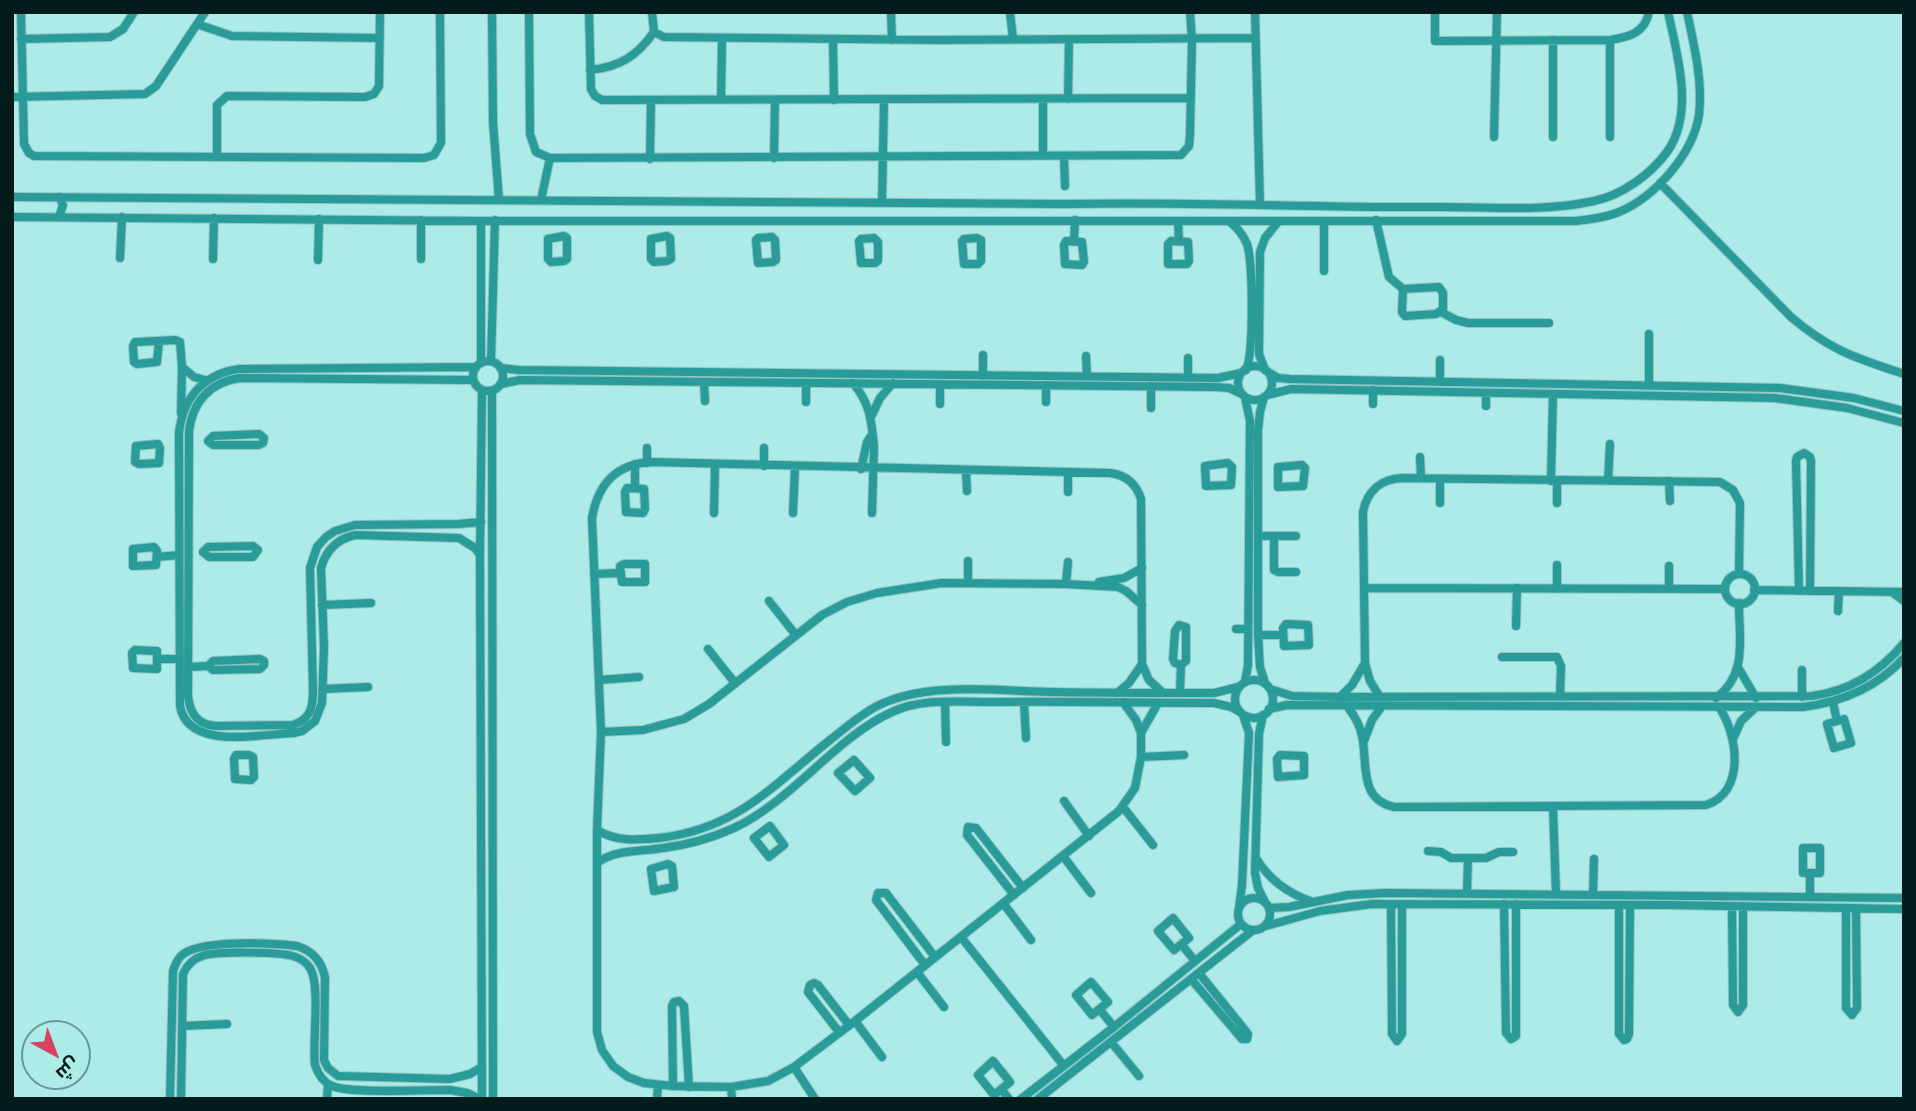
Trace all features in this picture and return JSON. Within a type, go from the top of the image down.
[{"type":"street","points":[[21,12],[24,144],[34,156],[424,158],[434,155],[441,143],[440,12]]},
{"type":"street","points":[[21,39],[110,37],[123,29],[134,12]]},
{"type":"street","points":[[12,97],[145,94],[156,86],[205,12]]},
{"type":"street","points":[[217,157],[217,105],[223,97],[369,96],[379,86],[380,12]]},
{"type":"street","points":[[492,12],[493,122],[499,200]]},
{"type":"street","points":[[529,12],[530,134],[536,152],[550,158],[650,159],[1181,155],[1189,146],[1192,40],[1190,12]]},
{"type":"street","points":[[589,12],[591,89],[598,99],[606,101],[1191,98]]},
{"type":"street","points":[[590,70],[610,68],[628,60],[643,48],[654,32],[652,12]]},
{"type":"street","points":[[891,12],[892,40]]},
{"type":"street","points":[[1010,12],[1013,39]]},
{"type":"street","points":[[1255,12],[1260,204]]},
{"type":"street","points":[[1435,12],[1435,41],[1610,40],[1641,30],[1648,12]]},
{"type":"street","points":[[1494,137],[1497,12]]},
{"type":"street","points":[[12,197],[1547,207],[1595,201],[1617,194],[1667,153],[1678,125],[1681,82],[1668,12]]},
{"type":"street","points":[[12,216],[660,221],[1576,221],[1618,212],[1640,200],[1660,183],[1689,144],[1698,117],[1698,78],[1687,12]]},
{"type":"street","points":[[197,24],[232,36],[380,38]]},
{"type":"street","points":[[654,32],[664,37],[892,40],[1255,38]]},
{"type":"street","points":[[722,38],[722,100]]},
{"type":"street","points":[[833,39],[834,100]]},
{"type":"street","points":[[1068,99],[1069,39]]},
{"type":"street","points":[[1553,40],[1553,137]]},
{"type":"street","points":[[1610,40],[1610,137]]},
{"type":"street","points":[[1043,99],[1043,156]]},
{"type":"street","points":[[650,159],[651,100]]},
{"type":"street","points":[[774,158],[775,100]]},
{"type":"street","points":[[882,203],[884,100]]},
{"type":"street","points":[[1064,156],[1065,186]]},
{"type":"street","points":[[541,200],[550,158]]},
{"type":"street","points":[[1660,183],[1791,317],[1813,335],[1841,353],[1904,374]]},
{"type":"street","points":[[60,197],[63,209],[60,217]]},
{"type":"street","points":[[92,217],[89,208],[96,197]]},
{"type":"street","points":[[120,258],[122,217]]},
{"type":"street","points":[[213,259],[214,218]]},
{"type":"street","points":[[318,219],[318,260]]},
{"type":"street","points":[[421,220],[421,258]]},
{"type":"street","points":[[473,380],[478,365],[481,220]]},
{"type":"street","points":[[491,361],[492,242],[495,220]]},
{"type":"street","points":[[557,220],[558,236]]},
{"type":"street","points":[[868,220],[868,238]]},
{"type":"street","points":[[971,220],[971,238]]},
{"type":"street","points":[[1074,220],[1074,241]]},
{"type":"street","points":[[1376,220],[1388,275],[1403,289],[1439,287],[1443,293],[1441,312]]},
{"type":"street","points":[[660,221],[661,236]]},
{"type":"street","points":[[765,221],[766,238]]},
{"type":"street","points":[[1178,221],[1179,241]]},
{"type":"street","points":[[1230,222],[1243,237],[1249,254],[1251,353],[1238,383],[1250,421],[1248,669],[1235,700],[1248,733],[1242,885],[1238,914],[1241,924],[1252,931]]},
{"type":"street","points":[[1266,926],[1270,919],[1256,881],[1255,856],[1258,734],[1272,701],[1260,667],[1258,635],[1259,421],[1272,384],[1259,354],[1260,251],[1265,238],[1278,222]]},
{"type":"street","points":[[1324,222],[1324,271]]},
{"type":"street","points":[[481,241],[492,242]]},
{"type":"street","points":[[1403,289],[1403,315],[1441,312],[1468,323],[1549,323]]},
{"type":"street","points":[[1649,334],[1649,385]]},
{"type":"street","points":[[159,341],[180,342],[182,367],[179,454],[184,554]]},
{"type":"street","points":[[983,355],[983,376]]},
{"type":"street","points":[[1086,356],[1087,376]]},
{"type":"street","points":[[1188,358],[1188,377]]},
{"type":"street","points":[[1440,360],[1440,382]]},
{"type":"street","points":[[180,421],[189,398],[205,380],[227,370],[478,365],[491,361]]},
{"type":"street","points":[[491,361],[501,368],[744,377],[1188,377],[1218,382],[1257,400],[1286,389],[1799,400],[1847,408],[1904,423]]},
{"type":"street","points":[[182,367],[189,374],[205,380]]},
{"type":"street","points":[[487,391],[501,384],[520,380],[704,382],[744,377],[806,383],[1151,386],[1218,382],[1257,367],[1278,378],[1290,379],[1754,387],[1854,398],[1904,411]]},
{"type":"street","points":[[344,368],[344,379]]},
{"type":"street","points":[[501,368],[504,376],[501,384]]},
{"type":"street","points":[[1015,375],[1015,385]]},
{"type":"street","points":[[481,522],[355,525],[344,527],[326,537],[317,547],[310,568],[313,702],[309,715],[293,725],[216,726],[198,720],[190,709],[184,554],[190,419],[200,398],[219,383],[240,378],[473,380],[487,391]]},
{"type":"street","points":[[704,382],[705,401]]},
{"type":"street","points":[[806,383],[806,402]]},
{"type":"street","points":[[853,383],[872,415]]},
{"type":"street","points":[[872,513],[872,415],[880,398],[893,383]]},
{"type":"street","points":[[940,384],[940,404]]},
{"type":"street","points":[[1046,385],[1046,402]]},
{"type":"street","points":[[1673,385],[1673,396]]},
{"type":"street","points":[[1151,386],[1151,408]]},
{"type":"street","points":[[1373,390],[1373,404]]},
{"type":"street","points":[[181,1099],[183,974],[190,962],[215,953],[284,954],[305,962],[313,975],[314,1060],[319,1074],[328,1084],[345,1089],[419,1094],[437,1090],[467,1093],[481,1099],[480,555],[487,391]]},
{"type":"street","points":[[487,391],[493,1099]]},
{"type":"street","points":[[1486,393],[1486,406]]},
{"type":"street","points":[[1553,394],[1554,481],[1557,503]]},
{"type":"street","points":[[189,442],[208,441],[213,436],[259,434],[264,438],[261,444],[211,445],[208,441]]},
{"type":"street","points":[[236,435],[237,445]]},
{"type":"street","points":[[861,469],[871,436]]},
{"type":"street","points":[[1608,481],[1609,444]]},
{"type":"street","points":[[647,448],[647,463]]},
{"type":"street","points":[[764,448],[764,466]]},
{"type":"street","points":[[1799,591],[1796,461],[1797,457],[1804,453],[1811,461],[1811,591]]},
{"type":"street","points":[[160,454],[179,454]]},
{"type":"street","points":[[1420,457],[1421,478]]},
{"type":"street","points":[[1123,702],[1141,733],[1141,757],[1135,788],[1123,807],[794,1067],[768,1081],[731,1087],[673,1087],[644,1083],[620,1072],[607,1058],[599,1041],[597,830],[601,732],[592,517],[598,496],[622,468],[647,463],[1115,473],[1125,477],[1134,484],[1141,499],[1142,664],[1149,680],[1162,692]]},
{"type":"street","points":[[635,464],[635,488]]},
{"type":"street","points":[[714,513],[715,465]]},
{"type":"street","points":[[793,513],[795,467]]},
{"type":"street","points":[[966,470],[967,491]]},
{"type":"street","points":[[1068,472],[1068,492]]},
{"type":"street","points":[[1233,476],[1249,476]]},
{"type":"street","points":[[1260,479],[1277,477]]},
{"type":"street","points":[[1381,701],[1370,681],[1365,663],[1363,512],[1374,489],[1384,482],[1396,478],[1421,478],[1720,482],[1733,490],[1740,503],[1739,574]]},
{"type":"street","points":[[1440,479],[1440,503]]},
{"type":"street","points":[[1669,481],[1670,501]]},
{"type":"street","points":[[1259,536],[1296,536]]},
{"type":"street","points":[[1274,536],[1274,570],[1296,572]]},
{"type":"street","points":[[184,589],[180,659],[181,713],[194,730],[216,736],[302,731],[315,721],[320,713],[324,648],[321,579],[324,560],[334,545],[348,537],[450,537],[468,542],[480,555]]},
{"type":"street","points":[[157,556],[203,552],[208,547],[255,546],[258,550],[253,557],[209,557],[203,552]]},
{"type":"street","points":[[968,561],[968,582]]},
{"type":"street","points":[[1066,584],[1068,562]]},
{"type":"street","points":[[1557,565],[1557,589]]},
{"type":"street","points":[[1669,566],[1669,589]]},
{"type":"street","points":[[1094,586],[1099,582],[1124,578],[1142,568]]},
{"type":"street","points":[[594,574],[620,573]]},
{"type":"street","points":[[1739,574],[1749,578],[1754,590],[1749,600],[1739,603],[1729,599],[1725,589],[1729,579],[1739,574]]},
{"type":"street","points":[[601,732],[643,730],[675,723],[701,710],[795,634],[834,608],[868,595],[926,584],[1066,584],[1122,589],[1142,605]]},
{"type":"street","points":[[1364,588],[1725,589]]},
{"type":"street","points":[[1517,588],[1517,626]]},
{"type":"street","points":[[1754,590],[1903,594]]},
{"type":"street","points":[[1838,611],[1839,592]]},
{"type":"street","points":[[769,601],[795,634]]},
{"type":"street","points":[[322,605],[371,603]]},
{"type":"street","points":[[1739,603],[1739,669],[1756,702]]},
{"type":"street","points":[[1236,629],[1248,629]]},
{"type":"street","points":[[1258,635],[1283,635]]},
{"type":"street","points":[[1733,740],[1741,721],[1756,702],[1823,695],[1857,683],[1883,665],[1904,643]]},
{"type":"street","points":[[312,648],[324,648]]},
{"type":"street","points":[[708,649],[735,683]]},
{"type":"street","points":[[1502,657],[1557,657],[1561,666],[1560,697]]},
{"type":"street","points":[[597,830],[626,839],[666,837],[698,830],[728,819],[744,810],[867,712],[900,697],[952,691],[1181,693],[1214,698],[1255,718],[1295,701],[1340,697],[1381,701],[1756,702],[1803,707],[1833,702],[1873,684],[1904,658]]},
{"type":"street","points":[[158,659],[180,659]]},
{"type":"street","points":[[188,667],[208,666],[213,661],[237,665]]},
{"type":"street","points":[[1340,697],[1357,678],[1365,663]]},
{"type":"street","points":[[1117,693],[1129,683],[1142,664]]},
{"type":"street","points":[[1181,665],[1181,693]]},
{"type":"street","points":[[1717,702],[1739,669]]},
{"type":"street","points":[[1802,670],[1802,697]]},
{"type":"street","points":[[599,680],[639,677]]},
{"type":"street","points":[[597,863],[619,853],[662,849],[723,833],[755,817],[890,712],[919,704],[1158,703],[1214,698],[1253,680],[1295,701],[1347,706],[1381,701],[1560,697],[1690,702]]},
{"type":"street","points":[[323,689],[368,687]]},
{"type":"street","points":[[1364,744],[1381,701]]},
{"type":"street","points":[[945,702],[946,742]]},
{"type":"street","points":[[1024,702],[1027,738]]},
{"type":"street","points":[[1347,706],[1358,723],[1364,744],[1368,788],[1376,798],[1389,806],[1700,806],[1711,804],[1724,794],[1732,780],[1733,740],[1717,702]]},
{"type":"street","points":[[1833,702],[1837,721]]},
{"type":"street","points":[[1141,733],[1158,703]]},
{"type":"street","points":[[216,726],[216,736]]},
{"type":"street","points":[[244,735],[244,755]]},
{"type":"street","points":[[834,753],[845,766]]},
{"type":"street","points":[[1141,757],[1184,755]]},
{"type":"street","points":[[803,761],[812,771]]},
{"type":"street","points":[[1258,766],[1277,766]]},
{"type":"street","points":[[1063,801],[1089,836]]},
{"type":"street","points":[[1123,807],[1153,845]]},
{"type":"street","points":[[1553,807],[1556,894]]},
{"type":"street","points":[[755,817],[763,830]]},
{"type":"street","points":[[1014,895],[967,835],[968,827],[976,828],[1023,887]]},
{"type":"street","points":[[981,854],[991,846]]},
{"type":"street","points":[[662,849],[663,865]]},
{"type":"street","points":[[1428,851],[1441,852],[1451,858],[1486,858],[1499,852],[1513,852]]},
{"type":"street","points":[[1063,856],[1091,893]]},
{"type":"street","points":[[1255,856],[1276,882],[1297,896],[1313,902]]},
{"type":"street","points":[[1467,893],[1468,858]]},
{"type":"street","points":[[1593,894],[1594,859]]},
{"type":"street","points":[[1810,874],[1810,896]]},
{"type":"street","points":[[925,965],[876,900],[878,893],[886,893],[935,957]]},
{"type":"street","points":[[1239,908],[1250,898],[1267,905],[1289,907],[1367,894],[1412,893],[1904,898]]},
{"type":"street","points":[[1412,893],[1412,904]]},
{"type":"street","points":[[1667,894],[1667,905]]},
{"type":"street","points":[[1003,904],[1031,940]]},
{"type":"street","points":[[1391,904],[1392,1034],[1397,1041],[1402,1037],[1402,904]]},
{"type":"street","points":[[1038,1099],[1252,931],[1334,908],[1391,904],[1516,904],[1904,909]]},
{"type":"street","points":[[1504,904],[1506,1033],[1511,1039],[1516,1036],[1516,904]]},
{"type":"street","points":[[1619,905],[1619,1034],[1624,1040],[1629,1037],[1630,905]]},
{"type":"street","points":[[1732,906],[1733,1005],[1738,1012],[1743,1008],[1743,906]]},
{"type":"street","points":[[1846,908],[1846,1008],[1852,1015],[1856,1012],[1856,908]]},
{"type":"street","points":[[890,918],[899,911]]},
{"type":"street","points":[[1021,1099],[1241,924]]},
{"type":"street","points":[[961,937],[1064,1066]]},
{"type":"street","points":[[170,1099],[173,971],[181,955],[188,950],[214,944],[297,946],[316,957],[325,978],[324,1060],[334,1074],[347,1078],[460,1078],[482,1067]]},
{"type":"street","points":[[1182,945],[1195,961]]},
{"type":"street","points":[[1846,969],[1856,969]]},
{"type":"street","points":[[1732,970],[1743,970]]},
{"type":"street","points":[[917,972],[944,1007]]},
{"type":"street","points":[[1191,979],[1232,1021],[1199,973]]},
{"type":"street","points":[[839,1032],[808,992],[810,985],[818,985],[882,1057]]},
{"type":"street","points":[[1619,1000],[1629,1000]]},
{"type":"street","points":[[673,1087],[672,1006],[679,1001],[684,1006],[689,1087]]},
{"type":"street","points":[[1506,1003],[1516,1003]]},
{"type":"street","points":[[1391,1006],[1402,1006]]},
{"type":"street","points":[[1100,1010],[1114,1027]]},
{"type":"street","points":[[182,1026],[227,1024]]},
{"type":"street","points":[[1111,1042],[1139,1076]]},
{"type":"street","points":[[794,1067],[815,1099]]},
{"type":"street","points":[[437,1079],[437,1090]]},
{"type":"street","points":[[327,1099],[328,1084]]},
{"type":"street","points":[[657,1099],[658,1085]]},
{"type":"street","points":[[731,1087],[732,1099]]},
{"type":"street","points":[[1002,1090],[1009,1099]]}]
